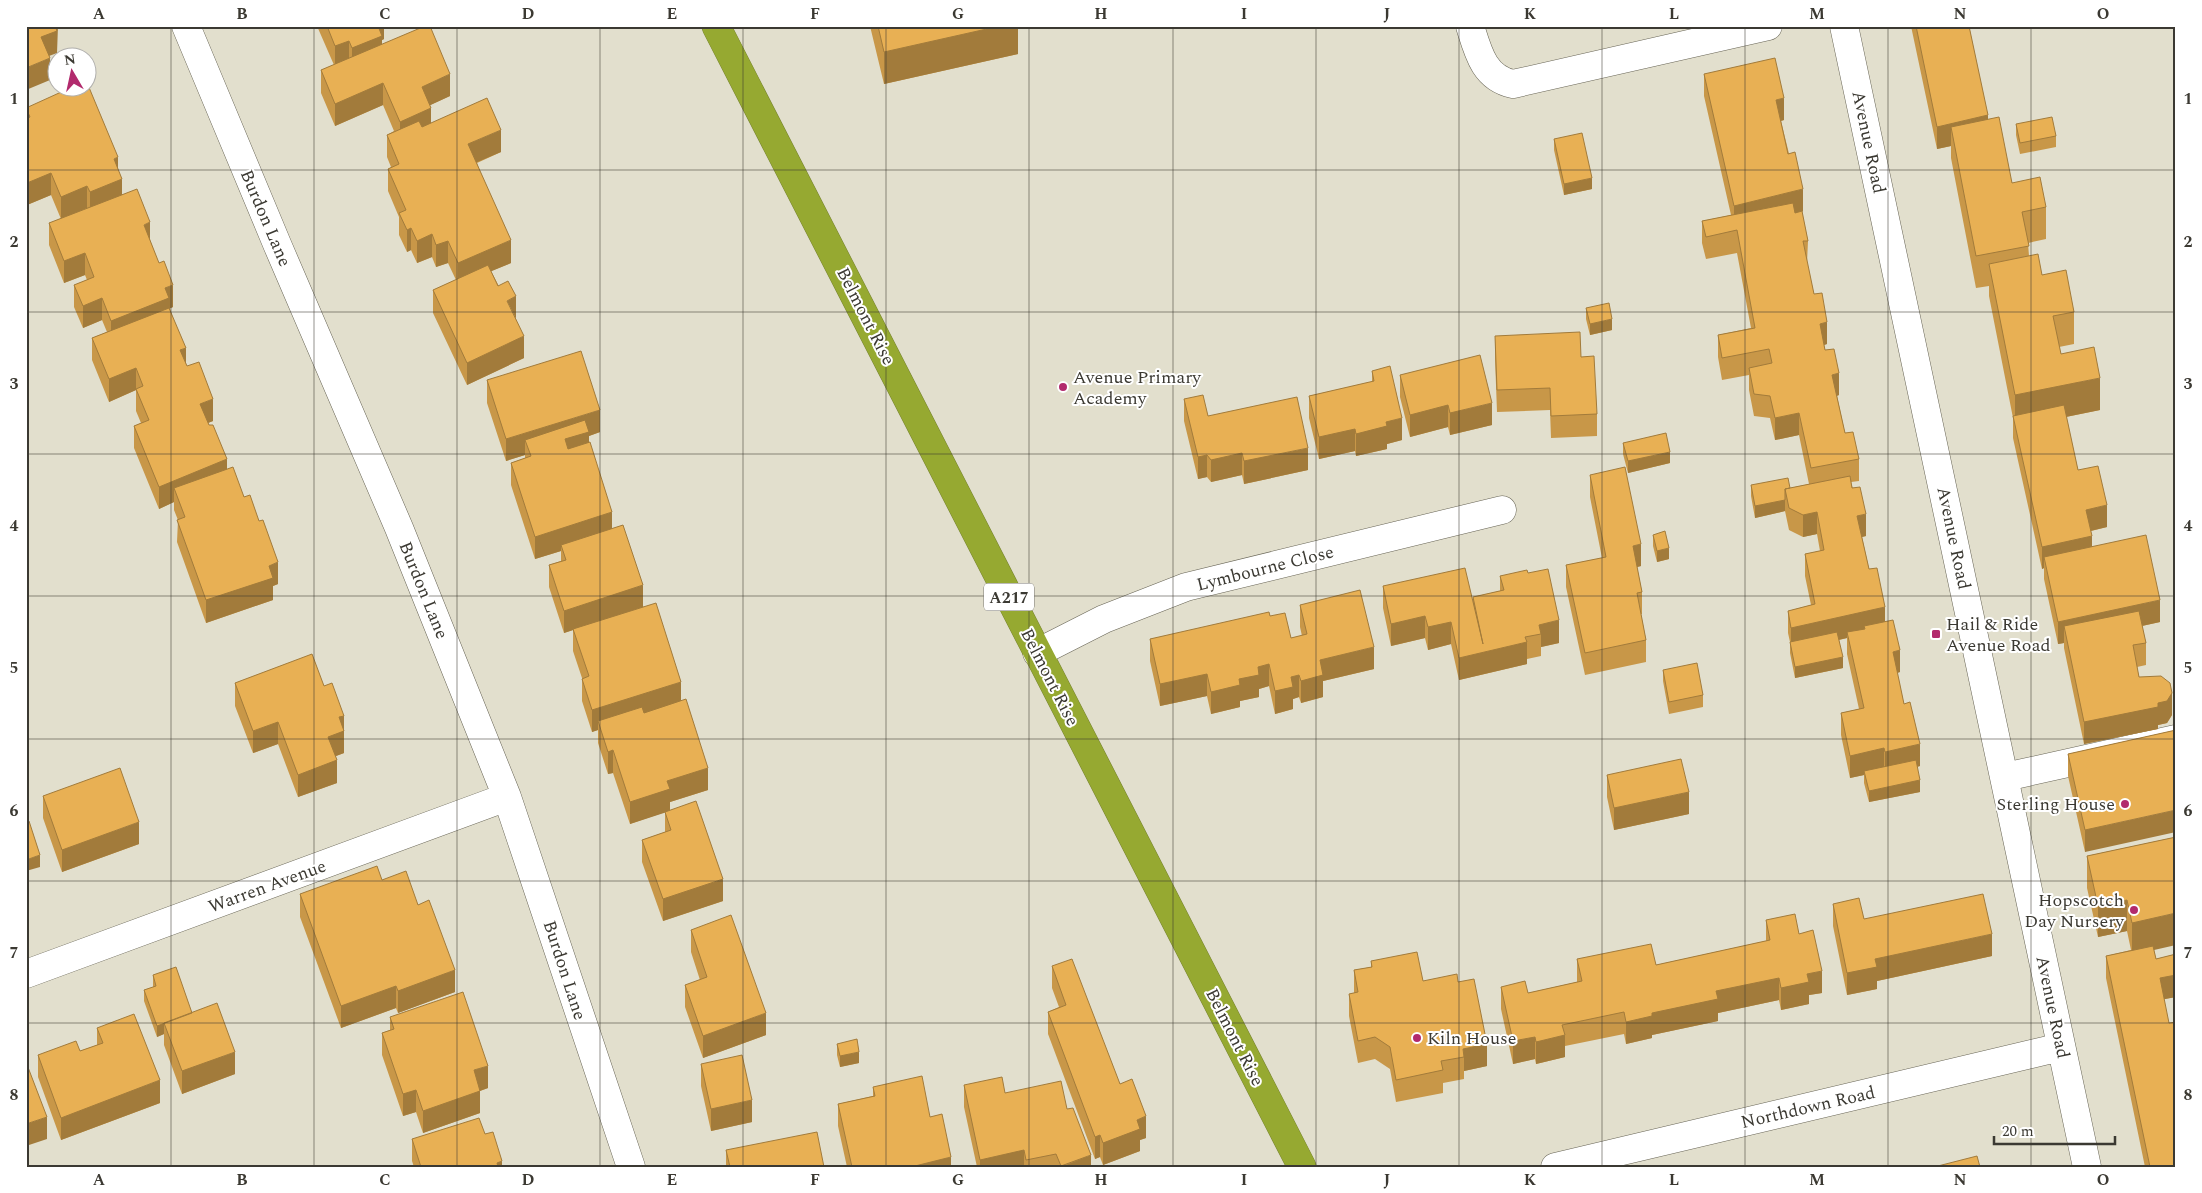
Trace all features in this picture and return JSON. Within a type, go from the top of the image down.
[{"type":"highway","name":"Belmont Rise","points":[[716,26],[1302,1167]]},
{"type":"street","name":"Burdon Lane","points":[[186,26],[399,528],[507,797],[631,1167]]},
{"type":"street","points":[[1470,26],[1483,64],[1493,76],[1513,84],[1768,26]]},
{"type":"street","name":"Avenue Road","points":[[1844,26],[2087,1167]]},
{"type":"street","name":"Lymbourne Close","points":[[1037,653],[1104,619],[1186,587],[1502,510]]},
{"type":"street","points":[[2005,777],[2176,739]]},
{"type":"street","name":"Warren Avenue","points":[[26,974],[507,797]]},
{"type":"street","name":"Northdown Road","points":[[1555,1167],[2062,1047]]},
{"type":"building","points":[[26,26],[55,26],[57,31],[41,37],[48,53],[48,59],[26,68]]},
{"type":"building","points":[[327,26],[378,26],[382,36],[352,48],[349,41],[335,46]]},
{"type":"building","points":[[425,26],[430,26],[450,74],[422,87],[431,108],[400,122],[383,83],[335,104],[321,70]]},
{"type":"building","points":[[878,26],[1000,26],[884,52]]},
{"type":"building","points":[[1916,26],[1969,26],[1988,115],[1937,127]]},
{"type":"building","points":[[1775,58],[1784,98],[1776,100],[1788,154],[1795,152],[1803,189],[1734,206],[1704,74]]},
{"type":"building","points":[[48,98],[93,98],[118,157],[114,159],[122,179],[90,192],[87,186],[61,197],[51,173],[27,183],[26,119],[30,117],[26,108]]},
{"type":"building","points":[[487,98],[501,130],[468,144],[511,240],[458,263],[448,241],[436,245],[432,234],[417,241],[411,228],[407,230],[399,213],[406,210],[388,169],[399,164],[387,135],[419,121],[422,127]]},
{"type":"building","points":[[1999,117],[2012,183],[2040,177],[2046,207],[2022,212],[2029,246],[1976,256],[1951,127]]},
{"type":"building","points":[[2052,117],[2056,136],[2020,143],[2016,124]]},
{"type":"building","points":[[1582,133],[1592,178],[1564,184],[1554,139]]},
{"type":"building","points":[[137,189],[150,222],[144,225],[159,263],[164,261],[173,285],[165,288],[169,298],[111,321],[102,298],[83,306],[74,285],[94,277],[85,253],[64,261],[49,223]]},
{"type":"building","points":[[1793,203],[1795,213],[1802,211],[1808,241],[1803,241],[1814,294],[1822,293],[1827,322],[1820,324],[1825,350],[1834,349],[1839,373],[1832,375],[1845,433],[1853,432],[1859,459],[1811,468],[1799,413],[1775,418],[1770,396],[1754,394],[1749,368],[1772,363],[1769,349],[1722,358],[1718,335],[1755,328],[1737,230],[1706,237],[1702,221]]},
{"type":"building","points":[[2038,254],[2042,275],[2066,270],[2074,312],[2053,316],[2061,354],[2094,347],[2100,378],[2015,395],[1989,264]]},
{"type":"building","points":[[488,265],[498,286],[508,281],[516,296],[507,301],[524,336],[467,363],[433,290]]},
{"type":"building","points":[[1609,303],[1612,319],[1590,324],[1586,308]]},
{"type":"building","points":[[169,308],[186,348],[180,350],[187,366],[199,362],[213,399],[200,404],[209,425],[213,425],[227,459],[159,487],[134,426],[149,420],[136,389],[143,386],[136,368],[109,379],[92,338]]},
{"type":"building","points":[[1580,332],[1581,357],[1594,356],[1597,414],[1551,416],[1550,388],[1497,390],[1495,336]]},
{"type":"building","points":[[581,351],[600,410],[506,439],[487,380]]},
{"type":"building","points":[[1480,355],[1492,403],[1450,413],[1448,405],[1410,415],[1400,375]]},
{"type":"building","points":[[1390,366],[1402,418],[1386,422],[1387,426],[1356,434],[1355,429],[1319,437],[1309,396],[1374,381],[1372,371]]},
{"type":"building","points":[[1203,395],[1208,416],[1297,397],[1308,448],[1244,461],[1242,453],[1211,460],[1207,455],[1198,457],[1184,399]]},
{"type":"building","points":[[2064,405],[2078,470],[2098,466],[2107,505],[2086,510],[2092,536],[2042,547],[2013,416]]},
{"type":"building","points":[[585,420],[589,432],[565,439],[568,449],[590,442],[612,512],[535,537],[511,463],[531,456],[525,440]]},
{"type":"building","points":[[1666,433],[1670,452],[1628,461],[1623,443]]},
{"type":"building","points":[[233,467],[244,497],[250,495],[259,521],[263,520],[278,562],[269,566],[273,578],[206,600],[177,520],[185,517],[174,488]]},
{"type":"building","points":[[1625,467],[1641,544],[1633,546],[1642,592],[1637,593],[1646,640],[1585,653],[1566,565],[1606,557],[1590,475]]},
{"type":"building","points":[[1850,476],[1852,488],[1860,487],[1866,514],[1857,516],[1869,569],[1877,568],[1885,607],[1791,628],[1788,611],[1815,604],[1805,554],[1824,550],[1817,512],[1803,515],[1789,508],[1785,489]]},
{"type":"building","points":[[1788,478],[1790,488],[1785,489],[1785,500],[1755,506],[1751,485]]},
{"type":"building","points":[[623,525],[643,585],[564,611],[549,565],[566,560],[561,545]]},
{"type":"building","points":[[1665,531],[1669,548],[1657,551],[1653,535]]},
{"type":"building","points":[[2146,535],[2160,600],[2058,622],[2044,557]]},
{"type":"building","points":[[1465,568],[1483,644],[1473,597],[1504,590],[1500,576],[1527,570],[1528,573],[1548,569],[1559,620],[1539,625],[1541,634],[1525,637],[1527,642],[1459,658],[1451,622],[1428,627],[1425,616],[1391,624],[1383,586]]},
{"type":"building","points":[[1360,590],[1374,647],[1320,660],[1323,675],[1301,681],[1299,675],[1291,677],[1293,687],[1275,691],[1269,664],[1258,667],[1259,675],[1239,679],[1240,685],[1211,692],[1207,674],[1160,684],[1150,639],[1269,612],[1270,616],[1285,613],[1291,638],[1307,634],[1300,605]]},
{"type":"building","points":[[656,603],[681,682],[592,710],[582,679],[589,676],[573,629]]},
{"type":"building","points":[[2139,611],[2146,643],[2133,645],[2139,677],[2161,676],[2170,683],[2172,693],[2167,701],[2158,703],[2158,707],[2084,722],[2064,626]]},
{"type":"building","points":[[1893,620],[1900,650],[1893,652],[1904,704],[1910,702],[1920,744],[1885,752],[1884,748],[1850,756],[1841,713],[1864,708],[1847,632],[1865,629],[1864,626]]},
{"type":"building","points":[[1837,632],[1843,657],[1795,667],[1790,642]]},
{"type":"building","points":[[312,654],[324,686],[332,683],[344,716],[339,717],[344,731],[328,737],[337,760],[298,775],[278,722],[253,731],[235,683]]},
{"type":"building","points":[[1697,663],[1703,695],[1669,702],[1663,670]]},
{"type":"building","points":[[686,699],[708,768],[667,781],[670,789],[630,802],[613,750],[608,752],[598,721],[642,707],[644,713]]},
{"type":"building","name":"Sterling House","points":[[2176,730],[2176,810],[2085,830],[2068,754]]},
{"type":"building","points":[[1681,759],[1689,792],[1614,808],[1607,775]]},
{"type":"building","points":[[1916,760],[1920,780],[1869,791],[1864,771]]},
{"type":"building","points":[[120,768],[139,822],[62,850],[43,796]]},
{"type":"building","points":[[696,801],[723,879],[663,899],[642,840],[671,830],[665,812]]},
{"type":"building","points":[[29,821],[40,855],[26,860],[26,822]]},
{"type":"building","points":[[2176,837],[2176,913],[2132,923],[2127,900],[2098,906],[2087,856]]},
{"type":"building","points":[[377,866],[382,880],[406,871],[418,905],[429,900],[455,970],[398,991],[396,986],[341,1006],[300,894]]},
{"type":"building","points":[[1983,894],[1992,934],[1875,959],[1877,967],[1847,973],[1833,904],[1859,898],[1864,919]]},
{"type":"building","points":[[1795,914],[1799,934],[1813,930],[1822,971],[1807,974],[1809,982],[1781,988],[1779,978],[1716,991],[1718,999],[1652,1013],[1652,1016],[1626,1022],[1624,1012],[1562,1025],[1565,1035],[1536,1042],[1535,1037],[1513,1041],[1501,987],[1525,981],[1528,993],[1582,981],[1577,959],[1651,944],[1656,965],[1770,940],[1766,920]]},
{"type":"building","points":[[731,915],[766,1013],[703,1036],[685,985],[707,977],[691,930]]},
{"type":"building","points":[[2153,946],[2156,959],[2176,954],[2176,975],[2160,978],[2169,1023],[2176,1022],[2176,1167],[2150,1167],[2106,956]]},
{"type":"building","name":"Kiln House","points":[[1417,952],[1423,981],[1457,974],[1458,982],[1474,979],[1487,1044],[1463,1049],[1464,1057],[1441,1061],[1443,1070],[1396,1080],[1390,1047],[1375,1037],[1358,1041],[1349,994],[1358,992],[1354,970],[1372,967],[1371,961]]},
{"type":"building","points":[[1072,959],[1120,1084],[1132,1079],[1146,1116],[1137,1120],[1140,1129],[1103,1143],[1100,1135],[1095,1137],[1048,1012],[1066,1005],[1052,966]]},
{"type":"building","points":[[176,967],[192,1013],[157,1026],[144,990],[156,986],[153,975]]},
{"type":"building","points":[[463,992],[488,1066],[474,1070],[480,1091],[423,1111],[416,1090],[403,1094],[382,1033],[394,1029],[390,1017]]},
{"type":"building","points":[[217,1003],[235,1052],[182,1071],[164,1023]]},
{"type":"building","points":[[134,1014],[160,1080],[61,1118],[38,1055],[76,1041],[80,1051],[103,1043],[97,1028]]},
{"type":"building","points":[[857,1039],[859,1052],[840,1056],[837,1044]]},
{"type":"building","points":[[742,1055],[752,1100],[711,1109],[701,1064]]},
{"type":"building","points":[[26,1062],[47,1117],[26,1124]]},
{"type":"building","points":[[922,1076],[930,1117],[942,1114],[951,1157],[911,1167],[852,1167],[838,1104],[875,1096],[873,1087]]},
{"type":"building","points":[[1002,1077],[1005,1093],[1061,1081],[1067,1109],[1073,1108],[1091,1155],[1061,1166],[1056,1154],[1026,1160],[1024,1150],[980,1160],[964,1085]]},
{"type":"building","points":[[479,1118],[485,1134],[493,1132],[502,1161],[497,1163],[498,1167],[421,1167],[412,1139]]},
{"type":"building","points":[[817,1132],[824,1167],[730,1167],[726,1150]]},
{"type":"building","points":[[1977,1156],[1980,1167],[1934,1167]]},
{"type":"place","name":"Avenue Primary Academy","points":[[1063,387]]},
{"type":"place","name":"Hail & Ride Avenue Road","points":[[1936,634]]},
{"type":"place","name":"Sterling House","points":[[2125,804]]},
{"type":"place","name":"Hopscotch Day Nursery","points":[[2134,910]]},
{"type":"place","name":"Kiln House","points":[[1417,1038]]}]
